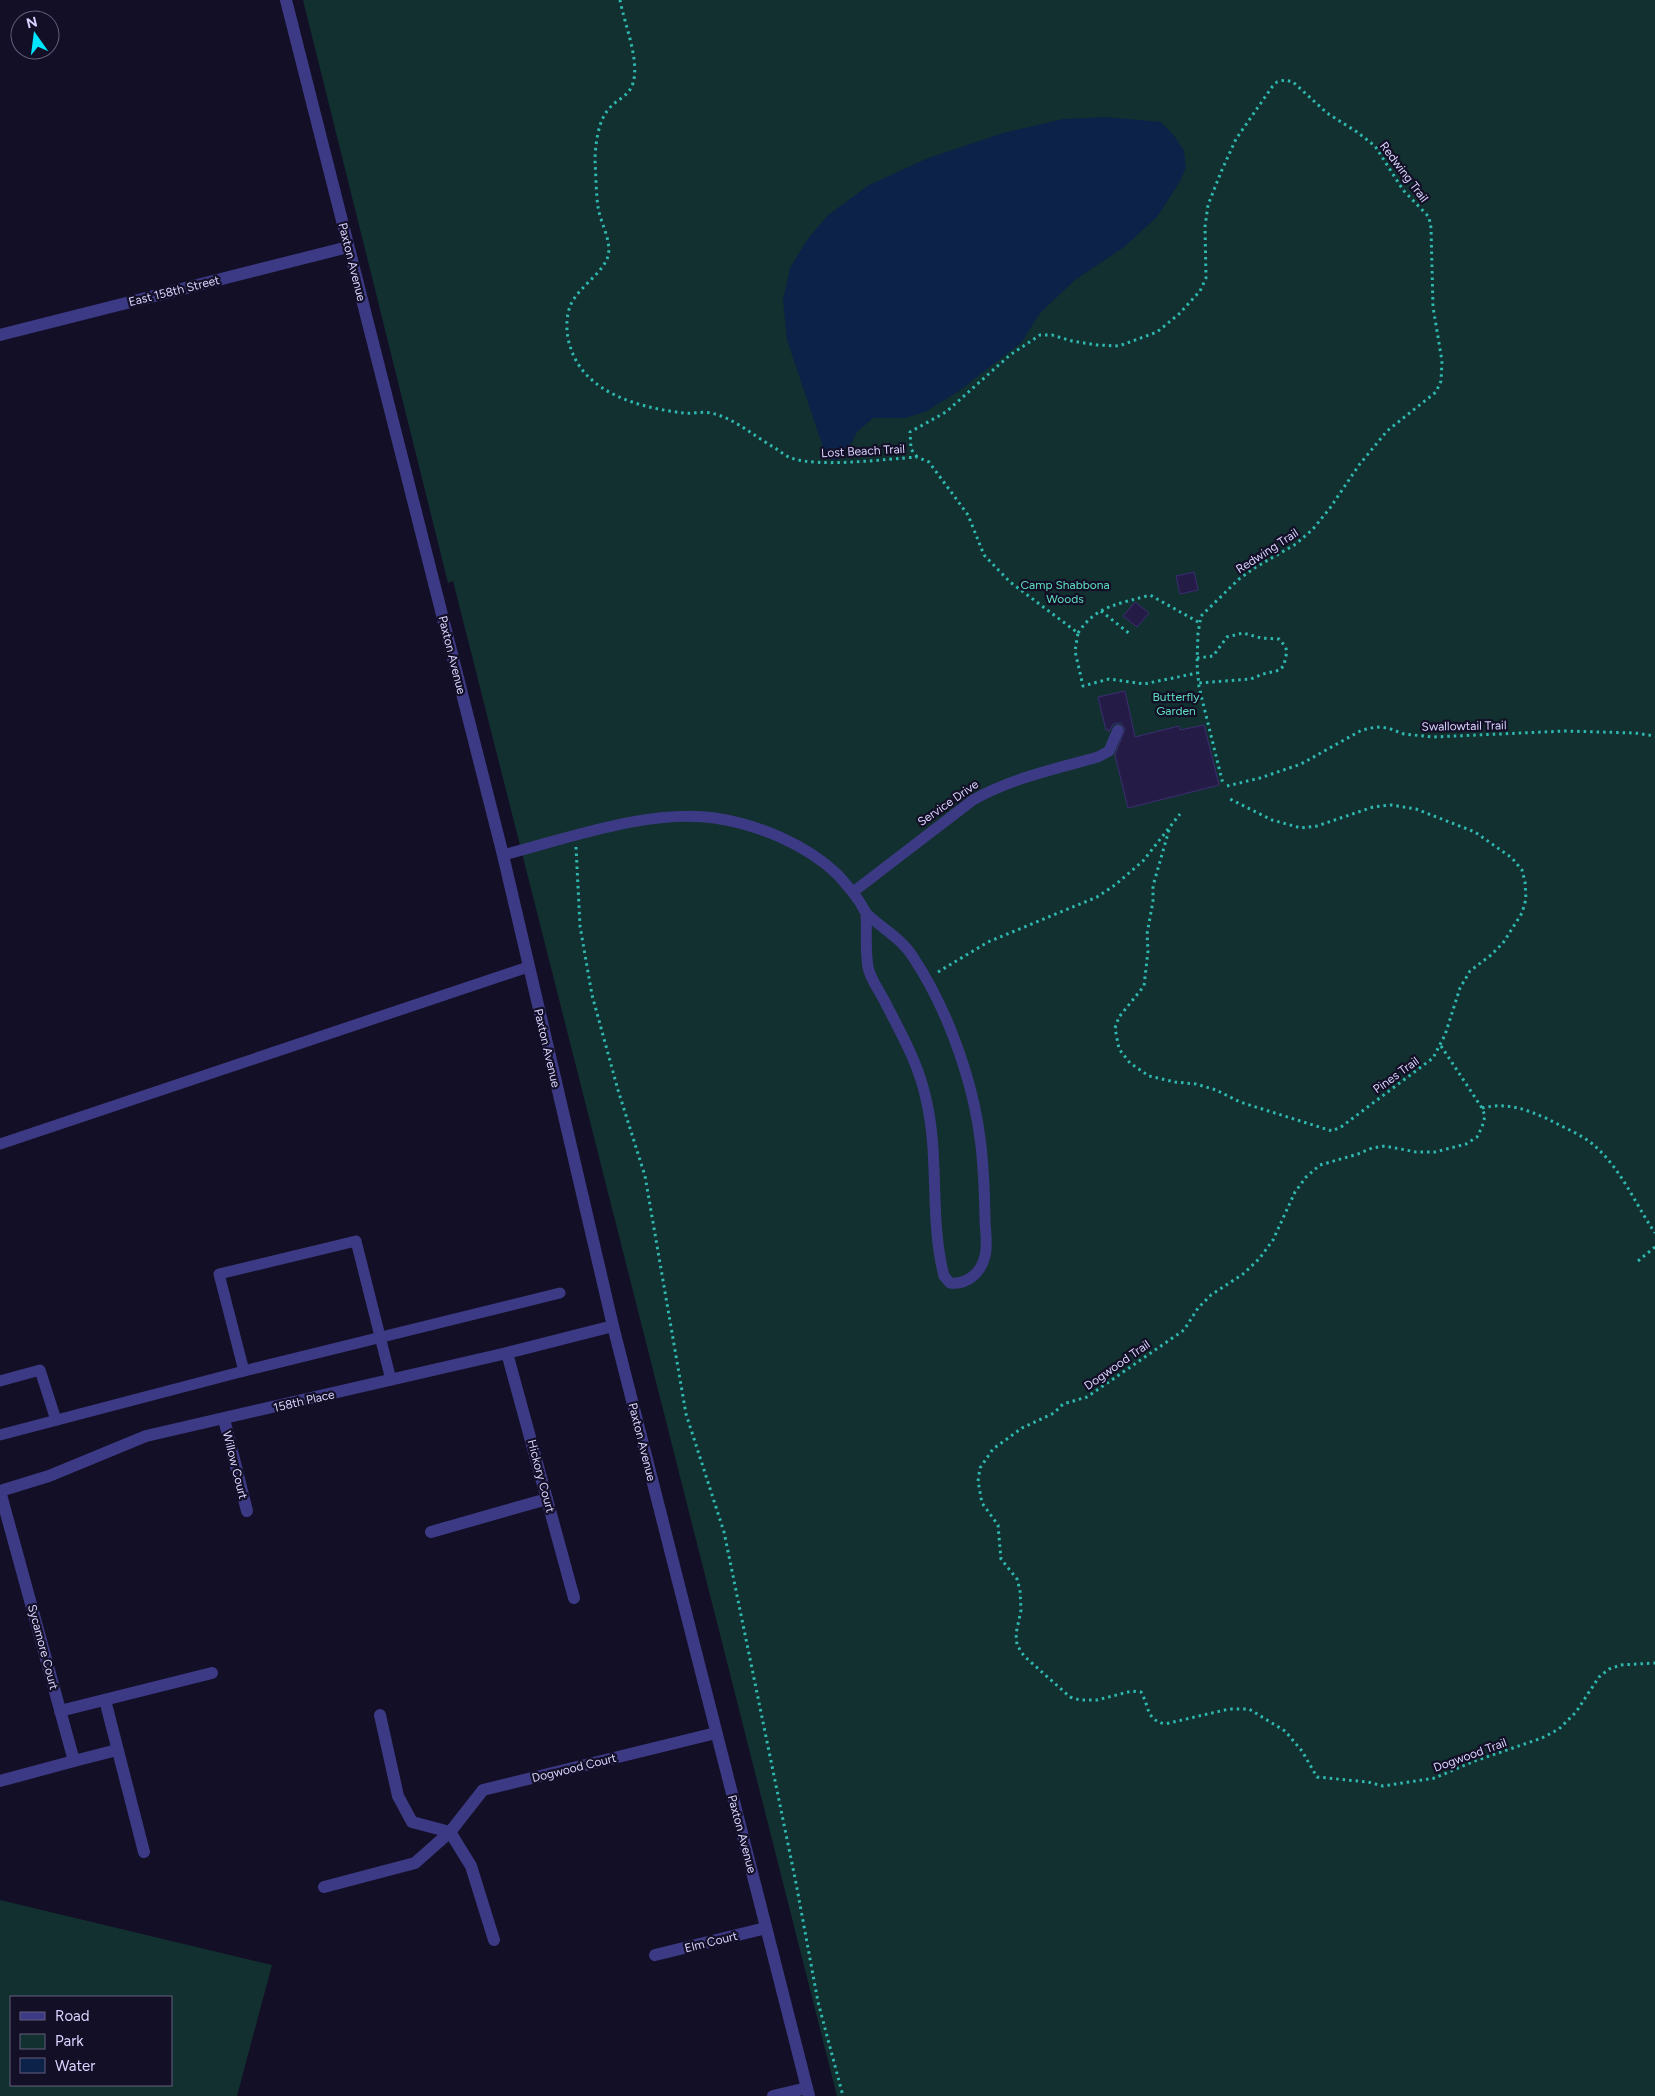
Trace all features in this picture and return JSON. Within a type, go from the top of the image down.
[{"type":"street","name":"Paxton Avenue","points":[[286,0],[503,855],[613,1326],[808,2092]]},
{"type":"street","name":"East 158th Street","points":[[0,335],[348,247]]},
{"type":"street","name":"158th Place","points":[[0,1491],[49,1476],[146,1436],[508,1353],[613,1326]]},
{"type":"street","name":"Hickory Court","points":[[508,1353],[574,1598]]},
{"type":"street","name":"Willow Court","points":[[224,1419],[247,1511]]},
{"type":"street","name":"Sycamore Court","points":[[0,1491],[74,1761]]},
{"type":"street","points":[[432,1532],[548,1499]]},
{"type":"street","points":[[60,1711],[212,1673]]},
{"type":"street","points":[[105,1700],[144,1852]]},
{"type":"street","points":[[380,1715],[398,1796],[412,1822],[450,1832],[470,1866],[494,1940]]},
{"type":"street","name":"Dogwood Court","points":[[324,1887],[416,1863],[450,1832],[483,1790],[716,1733]]},
{"type":"street","points":[[0,1781],[117,1750]]},
{"type":"street","name":"Elm Court","points":[[655,1955],[766,1928]]},
{"type":"street","points":[[773,2096],[808,2092]]},
{"type":"lane","name":"Service Drive","points":[[853,892],[973,800],[994,788],[1022,778],[1098,757],[1109,751],[1118,730]]},
{"type":"lane","points":[[503,855],[655,818],[686,816],[716,818],[752,827],[783,838],[814,856],[836,874],[853,892],[866,913],[912,955],[927,979],[964,1066],[981,1133],[985,1256],[975,1275],[968,1281],[957,1284],[950,1283],[944,1276],[940,1263],[935,1222],[935,1158],[932,1124],[926,1097],[918,1070],[905,1040],[868,968],[866,913]]},
{"type":"lane","points":[[0,1144],[528,967]]},
{"type":"lane","points":[[244,1371],[219,1274],[356,1241],[391,1380]]},
{"type":"lane","points":[[0,1435],[244,1371],[560,1293]]},
{"type":"lane","points":[[0,1381],[40,1370],[56,1420]]},
{"type":"path","name":"Lost Beach Trail","points":[[620,0],[635,65],[634,81],[629,92],[607,110],[602,123],[595,159],[598,208],[607,242],[608,256],[570,305],[567,317],[568,340],[575,361],[589,378],[609,393],[637,404],[685,413],[710,413],[733,421],[791,458],[822,462],[917,457],[930,462],[968,515],[984,555],[1010,582],[1078,634]]},
{"type":"path","name":"Redwing Trail","points":[[917,457],[911,449],[910,432],[946,412],[1010,355],[1030,340],[1040,335],[1052,335],[1072,341],[1119,346],[1157,332],[1179,314],[1200,290],[1206,278],[1205,227],[1208,206],[1236,139],[1277,82],[1285,80],[1293,82],[1327,113],[1375,146],[1403,190],[1429,217],[1432,228],[1432,307],[1442,361],[1441,381],[1436,392],[1382,438],[1359,465],[1314,529],[1296,544],[1239,579],[1212,603],[1201,616],[1197,658],[1198,683],[1223,784]]},
{"type":"path","points":[[1198,673],[1144,684],[1109,679],[1083,686],[1075,651],[1078,634],[1086,620],[1100,610],[1150,595],[1200,623]]},
{"type":"path","points":[[1100,610],[1130,634]]},
{"type":"path","points":[[1197,658],[1213,656],[1227,636],[1243,632],[1261,638],[1279,639],[1286,646],[1287,651],[1284,665],[1280,670],[1272,673],[1263,674],[1251,679],[1198,683]]},
{"type":"path","name":"Swallowtail Trail","points":[[1227,786],[1260,778],[1302,764],[1362,730],[1376,727],[1388,728],[1404,734],[1433,737],[1565,731],[1635,732],[1655,736]]},
{"type":"path","name":"Pines Trail","points":[[1169,830],[1153,886],[1153,901],[1147,934],[1148,951],[1144,986],[1119,1017],[1115,1028],[1118,1049],[1130,1063],[1149,1076],[1175,1082],[1196,1084],[1216,1090],[1240,1102],[1332,1131],[1353,1120],[1433,1058],[1441,1046],[1460,988],[1470,971],[1503,943],[1522,912],[1526,899],[1522,870],[1512,858],[1474,832],[1416,809],[1391,805],[1372,807],[1317,826],[1301,828],[1272,820],[1228,798]]},
{"type":"path","points":[[927,979],[988,942],[1096,897],[1115,885],[1143,861],[1180,814]]},
{"type":"path","points":[[574,837],[578,856],[580,926],[592,995],[618,1090],[645,1176],[686,1414],[724,1532],[796,1883],[818,2002],[843,2096]]},
{"type":"path","points":[[1441,1046],[1482,1108],[1504,1105],[1524,1108],[1578,1135],[1596,1147],[1611,1163],[1655,1233]]},
{"type":"path","name":"Dogwood Trail","points":[[1482,1108],[1485,1116],[1482,1127],[1477,1137],[1466,1144],[1435,1152],[1416,1152],[1385,1146],[1378,1147],[1320,1165],[1306,1177],[1295,1192],[1273,1240],[1259,1259],[1243,1274],[1212,1295],[1198,1308],[1184,1330],[1087,1397],[1063,1404],[1054,1412],[1022,1428],[993,1449],[980,1468],[978,1481],[982,1503],[998,1525],[1001,1559],[1017,1579],[1020,1590],[1021,1610],[1016,1634],[1017,1645],[1024,1656],[1070,1697],[1080,1700],[1097,1700],[1132,1691],[1142,1692],[1150,1715],[1155,1722],[1165,1724],[1229,1709],[1249,1709],[1286,1732],[1302,1751],[1316,1777],[1368,1782],[1383,1786],[1434,1778],[1472,1762],[1542,1738],[1559,1729],[1576,1712],[1600,1677],[1609,1669],[1621,1665],[1655,1663]]},
{"type":"path","points":[[1638,1261],[1655,1248]]},
{"type":"green space","name":"Camp Shabbona Woods","points":[[303,0],[1655,0],[1655,2096],[837,2096],[453,581],[448,583]]},
{"type":"green space","points":[[0,1900],[272,1965],[237,2096],[0,2096]]},
{"type":"water","points":[[1107,117],[1161,122],[1176,138],[1184,151],[1186,168],[1179,183],[1157,217],[1124,247],[1075,280],[1040,313],[1022,342],[959,391],[927,411],[905,418],[873,418],[857,432],[848,449],[838,460],[827,459],[787,340],[783,300],[790,268],[807,240],[827,216],[869,185],[928,158],[1003,133],[1063,119]]},
{"type":"building","points":[[1194,572],[1198,590],[1180,594],[1176,576]]},
{"type":"building","points":[[1135,602],[1149,613],[1137,627],[1123,616]]},
{"type":"building","points":[[1125,691],[1135,737],[1179,726],[1180,730],[1204,725],[1219,785],[1128,808],[1115,755],[1125,729],[1121,723],[1118,723],[1113,724],[1109,732],[1108,729],[1106,730],[1098,697]]},
{"type":"park label","name":"Butterfly Garden","points":[[1176,704]]}]
